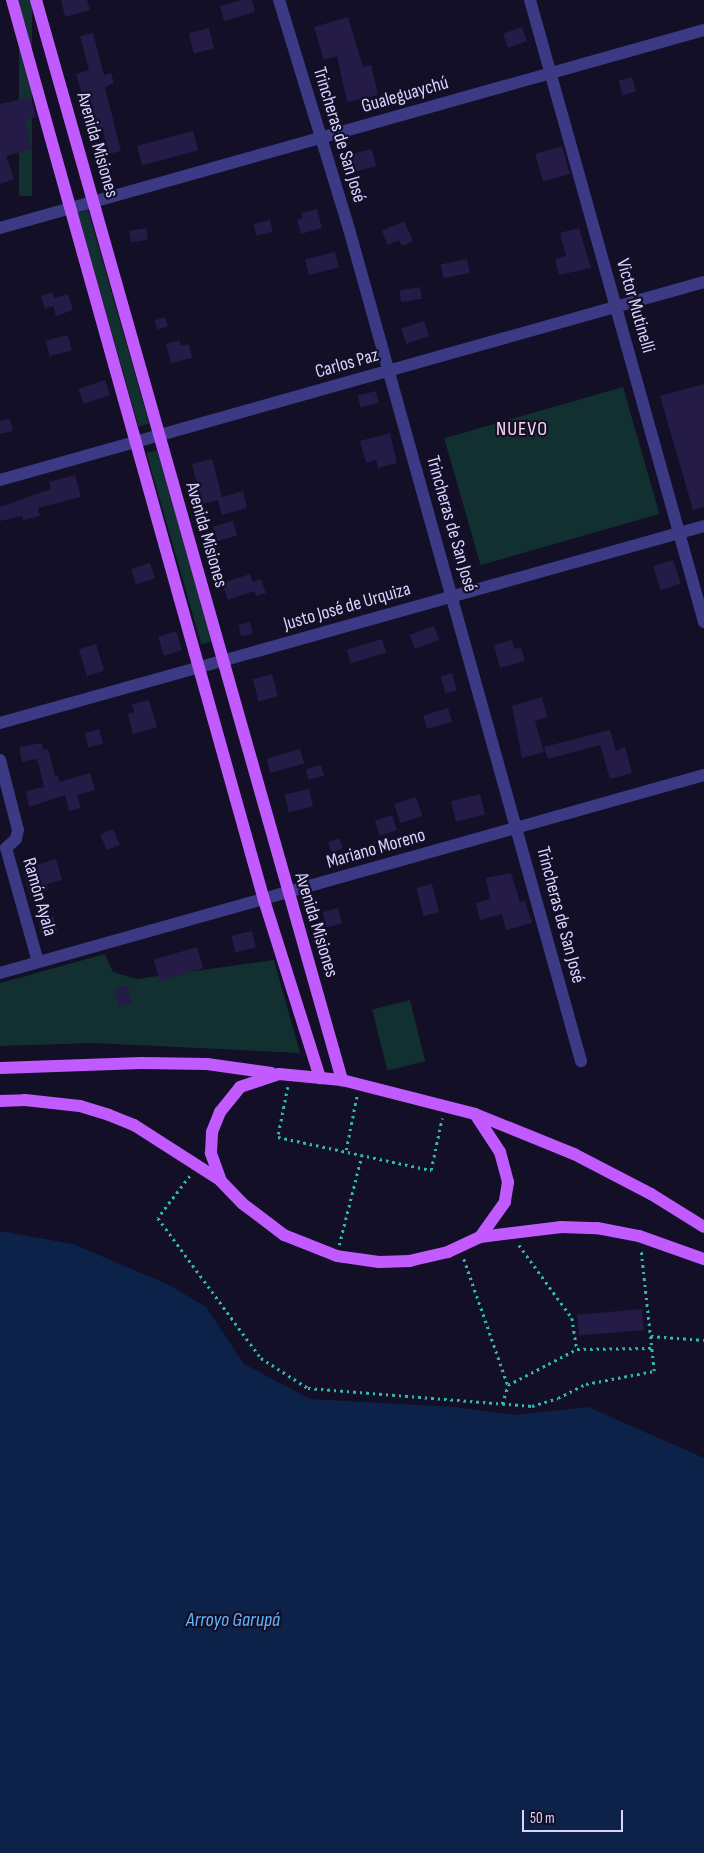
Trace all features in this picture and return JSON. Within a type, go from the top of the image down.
[{"type":"main road","points":[[12,0],[264,900],[320,1078]]},
{"type":"main road","name":"Avenida Misiones","points":[[36,0],[287,893],[342,1080]]},
{"type":"main road","points":[[0,1068],[169,1063],[207,1064],[284,1075],[342,1080],[445,1104],[475,1114],[574,1154],[651,1194],[704,1227]]},
{"type":"main road","points":[[221,1181],[211,1153],[212,1132],[220,1112],[240,1087],[284,1075]]},
{"type":"main road","points":[[0,1101],[25,1100],[80,1106],[109,1115],[134,1126],[199,1164],[221,1181],[243,1204],[284,1235],[337,1256],[379,1262],[410,1261],[460,1247],[480,1237],[510,1232],[597,1228],[639,1236],[704,1260]]},
{"type":"main road","points":[[475,1114],[500,1152],[508,1182],[505,1202],[480,1237]]},
{"type":"street","name":"Trincheras de San José","points":[[279,0],[452,597],[580,1061]]},
{"type":"street","name":"Victor Mutinelli","points":[[530,0],[704,622]]},
{"type":"street","name":"Gualeguaychú","points":[[0,228],[704,30]]},
{"type":"street","name":"Carlos Paz","points":[[0,480],[704,282]]},
{"type":"street","name":"Justo José de Urquiza","points":[[0,723],[704,526]]},
{"type":"street","name":"Ramón Ayala","points":[[0,760],[18,830],[16,839],[3,849],[38,962]]},
{"type":"street","name":"Mariano Moreno","points":[[0,973],[704,775]]},
{"type":"path","points":[[284,1075],[278,1137],[346,1150],[431,1170],[445,1104]]},
{"type":"path","points":[[346,1150],[360,1085]]},
{"type":"path","points":[[337,1256],[362,1154]]},
{"type":"path","points":[[199,1164],[158,1218],[261,1358],[308,1388],[532,1406],[558,1398],[586,1384],[654,1372],[639,1236]]},
{"type":"path","points":[[510,1232],[572,1318],[578,1349]]},
{"type":"path","points":[[460,1247],[508,1385],[502,1404]]},
{"type":"path","points":[[650,1336],[704,1340]]},
{"type":"path","points":[[508,1385],[578,1349],[652,1348]]},
{"type":"green space","points":[[19,0],[32,0],[32,196],[19,196]]},
{"type":"green space","points":[[88,210],[149,423],[139,426],[77,213]]},
{"type":"green space","points":[[623,387],[659,514],[481,565],[444,438]]},
{"type":"green space","points":[[157,450],[212,641],[201,644],[146,453]]},
{"type":"green space","points":[[105,954],[113,972],[137,979],[274,960],[300,1053],[93,1043],[0,1046],[0,983]]},
{"type":"green space","points":[[410,1000],[425,1061],[387,1071],[372,1009]]},
{"type":"water","name":"Arroyo Garupá","points":[[0,1231],[73,1244],[167,1284],[206,1307],[244,1364],[310,1399],[454,1407],[515,1415],[588,1407],[704,1458],[704,1853],[0,1853]]},
{"type":"building","points":[[61,0],[87,0],[90,10],[65,17]]},
{"type":"building","points":[[241,0],[252,0],[255,12],[224,21],[220,6]]},
{"type":"building","points":[[348,17],[363,67],[371,65],[378,95],[347,102],[337,56],[324,60],[314,27]]},
{"type":"building","points":[[522,27],[527,41],[508,48],[503,34]]},
{"type":"building","points":[[209,28],[214,48],[194,53],[189,33]]},
{"type":"building","points":[[93,33],[104,75],[111,73],[114,83],[105,87],[121,151],[109,154],[102,128],[92,131],[76,74],[89,70],[80,36]]},
{"type":"building","points":[[632,77],[636,91],[623,95],[619,81]]},
{"type":"building","points":[[31,97],[36,117],[25,120],[32,149],[6,156],[14,179],[0,184],[0,104]]},
{"type":"building","points":[[193,131],[198,150],[142,165],[137,146]]},
{"type":"building","points":[[562,146],[570,174],[543,182],[535,154]]},
{"type":"building","points":[[372,149],[376,167],[354,172],[350,154]]},
{"type":"building","points":[[317,209],[322,228],[301,234],[297,220],[303,218],[301,213]]},
{"type":"building","points":[[270,220],[273,232],[256,236],[254,224]]},
{"type":"building","points":[[404,221],[413,241],[402,246],[399,240],[388,245],[382,231]]},
{"type":"building","points":[[146,228],[148,240],[131,243],[129,231]]},
{"type":"building","points":[[579,228],[591,268],[559,275],[555,259],[566,256],[560,233]]},
{"type":"building","points":[[335,252],[339,268],[309,275],[305,259]]},
{"type":"building","points":[[467,259],[470,273],[444,278],[441,265]]},
{"type":"building","points":[[420,287],[422,299],[401,302],[399,290]]},
{"type":"building","points":[[52,292],[54,298],[68,294],[73,310],[56,316],[53,306],[45,309],[41,296]]},
{"type":"building","points":[[165,317],[168,327],[157,330],[154,320]]},
{"type":"building","points":[[424,321],[429,336],[406,344],[401,328]]},
{"type":"building","points":[[68,335],[72,351],[50,356],[46,341]]},
{"type":"building","points":[[179,340],[181,346],[189,344],[192,358],[171,363],[166,344]]},
{"type":"building","points":[[105,380],[110,395],[83,404],[78,389]]},
{"type":"building","points":[[704,384],[704,507],[693,510],[660,396]]},
{"type":"building","points":[[376,391],[379,403],[360,407],[358,396]]},
{"type":"building","points":[[10,419],[13,431],[0,434],[0,421]]},
{"type":"building","points":[[390,433],[397,463],[378,468],[376,460],[366,463],[360,441]]},
{"type":"building","points":[[212,459],[222,497],[243,491],[247,508],[222,515],[218,500],[202,504],[192,464]]},
{"type":"building","points":[[75,475],[81,497],[38,508],[40,516],[23,520],[22,516],[0,521],[0,507],[51,489],[49,482]]},
{"type":"building","points":[[233,521],[237,535],[217,541],[213,527]]},
{"type":"building","points":[[673,560],[681,584],[661,590],[653,566]]},
{"type":"building","points":[[150,563],[155,578],[136,584],[131,569]]},
{"type":"building","points":[[250,574],[253,582],[261,579],[266,593],[256,596],[254,591],[228,600],[222,583]]},
{"type":"building","points":[[250,622],[253,634],[241,637],[238,625]]},
{"type":"building","points":[[434,626],[439,640],[415,649],[410,635]]},
{"type":"building","points":[[176,631],[182,650],[164,656],[158,637]]},
{"type":"building","points":[[382,639],[386,652],[351,663],[347,650]]},
{"type":"building","points":[[512,640],[514,649],[521,647],[525,661],[500,668],[494,645]]},
{"type":"building","points":[[96,644],[104,671],[87,676],[79,649]]},
{"type":"building","points":[[452,673],[457,690],[445,694],[440,676]]},
{"type":"building","points":[[272,674],[278,696],[259,701],[253,679]]},
{"type":"building","points":[[542,697],[547,717],[535,721],[544,752],[522,758],[512,706]]},
{"type":"building","points":[[149,700],[157,727],[133,734],[128,714],[134,712],[132,704]]},
{"type":"building","points":[[448,708],[452,721],[427,729],[423,716]]},
{"type":"building","points":[[99,729],[103,743],[89,748],[85,733]]},
{"type":"building","points":[[610,730],[616,751],[625,747],[632,773],[610,779],[600,745],[548,759],[544,747]]},
{"type":"building","points":[[42,743],[43,750],[48,749],[55,776],[58,775],[59,782],[90,773],[95,790],[77,795],[81,808],[69,811],[65,795],[29,807],[26,791],[44,787],[36,759],[22,762],[19,747]]},
{"type":"building","points":[[300,749],[304,763],[270,773],[266,759]]},
{"type":"building","points":[[321,765],[324,776],[308,780],[306,769]]},
{"type":"building","points":[[309,789],[313,807],[289,812],[285,795]]},
{"type":"building","points":[[480,794],[485,814],[456,822],[451,801]]},
{"type":"building","points":[[416,797],[422,816],[400,823],[394,804]]},
{"type":"building","points":[[392,815],[397,830],[380,836],[375,821]]},
{"type":"building","points":[[113,829],[120,845],[107,850],[100,835]]},
{"type":"building","points":[[339,838],[343,848],[332,853],[328,842]]},
{"type":"building","points":[[56,859],[62,880],[47,884],[49,890],[30,895],[23,869]]},
{"type":"building","points":[[511,873],[520,902],[525,901],[532,923],[506,930],[502,914],[480,920],[476,903],[490,899],[486,878]]},
{"type":"building","points":[[432,884],[439,912],[423,916],[416,888]]},
{"type":"building","points":[[338,908],[342,923],[327,928],[323,912]]},
{"type":"building","points":[[53,916],[57,930],[42,935],[38,920]]},
{"type":"building","points":[[252,931],[256,948],[235,952],[232,936]]},
{"type":"building","points":[[197,947],[203,968],[160,981],[154,959]]},
{"type":"building","points":[[128,985],[132,1003],[118,1006],[114,988]]},
{"type":"building","points":[[642,1309],[644,1330],[579,1336],[577,1315]]},
{"type":"district","name":"NUEVO","points":[[522,429]]}]
